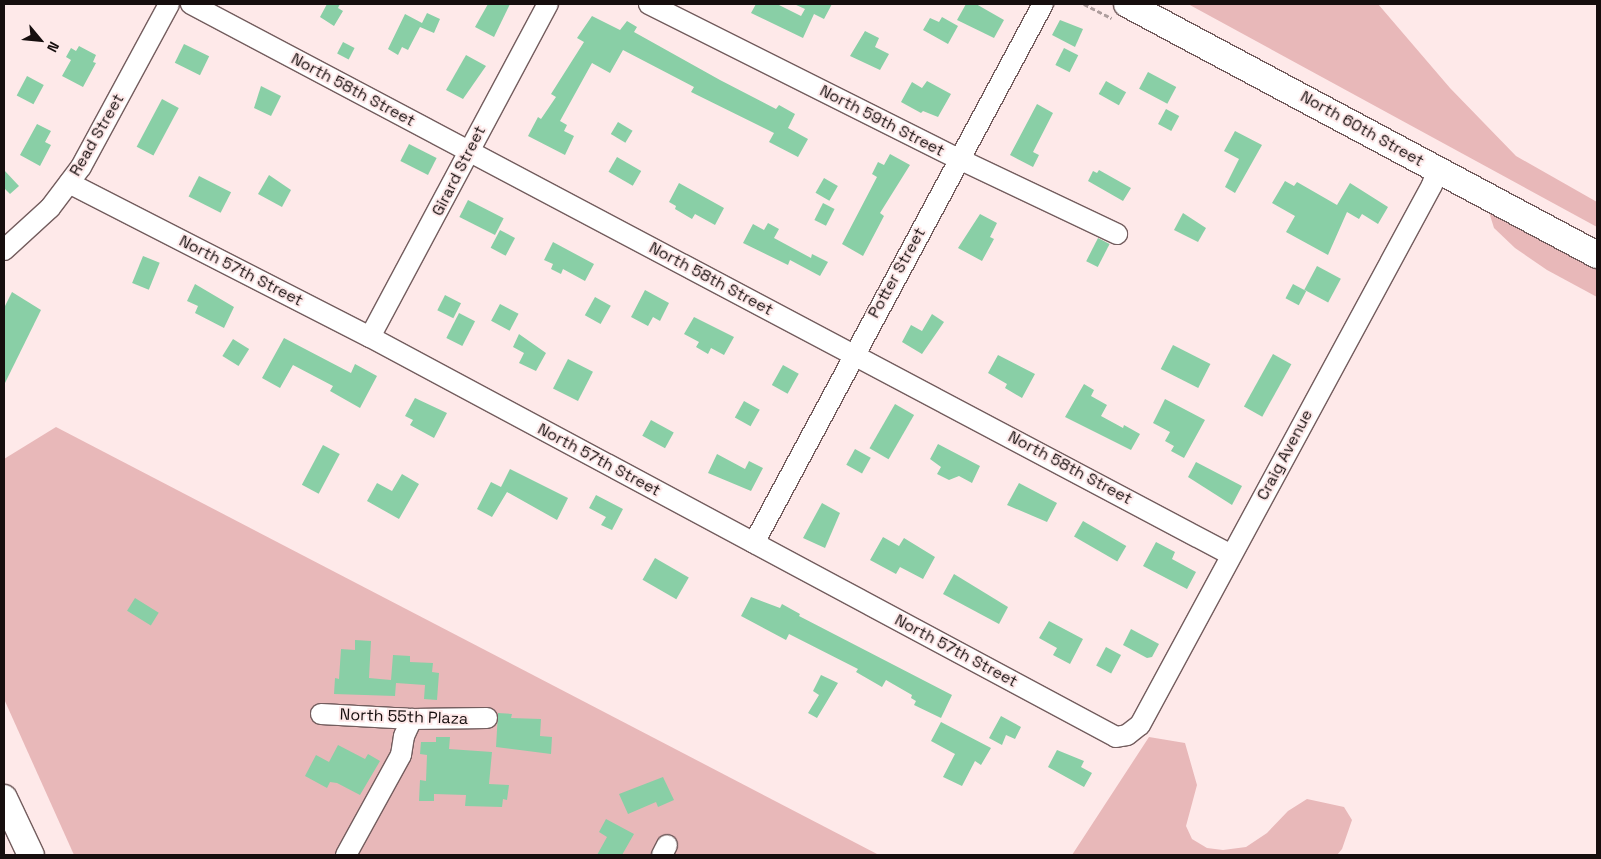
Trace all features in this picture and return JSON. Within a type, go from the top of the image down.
[{"type":"main road","name":"North 60th Street","points":[[1127,4],[1597,255]]},
{"type":"main road","points":[[4,798],[31,855]]},
{"type":"street","name":"Read Street","points":[[4,250],[50,208],[81,167],[169,4]]},
{"type":"street","name":"North 58th Street","points":[[191,4],[1231,555]]},
{"type":"street","name":"Girard Street","points":[[370,337],[548,4]]},
{"type":"street","name":"North 59th Street","points":[[649,4],[959,160],[1118,234]]},
{"type":"street","name":"Potter Street","points":[[754,542],[853,354],[1043,4]]},
{"type":"street","name":"Craig Avenue","points":[[1127,735],[1140,725],[1432,184],[1437,170]]},
{"type":"street","name":"North 57th Street","points":[[69,183],[370,337],[754,542],[1108,735],[1127,735]]},
{"type":"street","name":"North 55th Plaza","points":[[321,714],[412,719],[487,718]]},
{"type":"street","points":[[346,855],[401,756],[404,736],[412,719]]},
{"type":"shaded area","points":[[1188,4],[1378,4],[1450,88],[1516,156],[1597,202],[1597,227]]},
{"type":"shaded area","points":[[1489,212],[1597,269],[1597,297],[1547,270],[1515,248],[1494,228]]},
{"type":"shaded area","points":[[56,427],[879,855],[74,855],[4,699],[4,459]]},
{"type":"shaded area","points":[[1149,737],[1185,743],[1197,785],[1186,826],[1192,839],[1207,848],[1223,850],[1246,847],[1267,833],[1288,811],[1307,799],[1344,807],[1352,820],[1342,849],[1337,855],[1072,855]]},
{"type":"building","points":[[327,4],[340,4],[338,8],[343,11],[334,26],[320,17]]},
{"type":"building","points":[[488,4],[510,4],[494,37],[475,27]]},
{"type":"building","points":[[756,4],[777,4],[801,16],[805,9],[794,4],[832,4],[824,19],[814,14],[803,38],[751,13]]},
{"type":"building","points":[[966,4],[976,4],[1004,20],[994,38],[957,20]]},
{"type":"building","points":[[427,13],[440,19],[434,33],[420,27],[408,50],[402,47],[398,55],[388,49],[405,14],[422,23]]},
{"type":"building","points":[[592,16],[620,30],[627,21],[637,27],[634,32],[720,80],[776,109],[779,105],[795,114],[788,128],[808,139],[798,157],[769,142],[774,133],[691,92],[694,87],[623,50],[610,73],[592,63],[560,121],[567,125],[564,131],[574,136],[565,155],[528,136],[538,117],[541,119],[556,97],[551,94],[584,42],[577,38]]},
{"type":"building","points":[[942,17],[958,26],[948,44],[923,30],[930,18],[939,22]]},
{"type":"building","points":[[1060,20],[1083,29],[1075,47],[1052,35]]},
{"type":"building","points":[[865,31],[879,38],[875,47],[889,54],[880,70],[850,56]]},
{"type":"building","points":[[343,42],[355,48],[349,59],[337,54]]},
{"type":"building","points":[[184,44],[209,56],[200,75],[175,63]]},
{"type":"building","points":[[79,46],[96,55],[93,62],[96,63],[83,87],[62,76],[71,60],[66,57],[71,48],[76,51]]},
{"type":"building","points":[[1064,48],[1078,55],[1070,72],[1055,65]]},
{"type":"building","points":[[466,55],[486,66],[463,99],[446,90]]},
{"type":"building","points":[[1148,72],[1176,87],[1167,104],[1139,89]]},
{"type":"building","points":[[27,76],[44,85],[33,104],[17,95]]},
{"type":"building","points":[[927,81],[951,94],[938,117],[923,111],[921,113],[901,102],[912,82],[922,88]]},
{"type":"building","points":[[1106,81],[1126,92],[1119,105],[1099,94]]},
{"type":"building","points":[[261,86],[281,96],[271,116],[254,108]]},
{"type":"building","points":[[162,99],[179,108],[153,156],[137,147]]},
{"type":"building","points":[[1037,104],[1053,113],[1033,152],[1039,155],[1033,167],[1010,155]]},
{"type":"building","points":[[1166,109],[1179,116],[1171,131],[1158,124]]},
{"type":"building","points":[[618,122],[633,131],[625,143],[611,134]]},
{"type":"building","points":[[37,124],[51,131],[45,142],[51,145],[40,166],[20,155]]},
{"type":"building","points":[[1235,131],[1262,145],[1235,193],[1225,187],[1239,159],[1224,151]]},
{"type":"building","points":[[409,144],[437,158],[428,175],[400,161]]},
{"type":"building","points":[[890,154],[910,165],[880,213],[884,216],[863,256],[842,244],[877,177],[872,174],[878,162],[884,165]]},
{"type":"building","points":[[617,157],[641,171],[633,186],[608,172]]},
{"type":"building","points":[[4,170],[19,186],[10,194],[4,188]]},
{"type":"building","points":[[1099,170],[1131,188],[1123,201],[1088,181],[1093,171],[1097,173]]},
{"type":"building","points":[[269,175],[291,190],[282,207],[258,194]]},
{"type":"building","points":[[199,176],[231,192],[221,213],[189,196]]},
{"type":"building","points":[[824,178],[838,186],[829,201],[816,193]]},
{"type":"building","points":[[1285,181],[1294,186],[1297,182],[1337,205],[1350,183],[1388,207],[1378,224],[1362,214],[1359,219],[1347,212],[1328,255],[1286,232],[1295,216],[1272,203]]},
{"type":"building","points":[[679,183],[724,208],[715,225],[695,214],[692,219],[675,209],[676,206],[669,202]]},
{"type":"building","points":[[468,200],[504,218],[495,235],[459,217]]},
{"type":"building","points":[[823,203],[835,209],[826,226],[814,220]]},
{"type":"building","points":[[1183,213],[1206,228],[1198,242],[1174,230]]},
{"type":"building","points":[[980,214],[997,223],[990,237],[994,239],[982,261],[958,248]]},
{"type":"building","points":[[768,223],[779,229],[774,238],[811,258],[812,254],[828,262],[820,276],[790,260],[788,265],[743,243],[753,224],[764,230]]},
{"type":"building","points":[[500,230],[515,238],[506,256],[491,248]]},
{"type":"building","points":[[1098,238],[1110,244],[1098,267],[1086,261]]},
{"type":"building","points":[[553,242],[594,264],[585,281],[563,269],[561,274],[551,269],[553,264],[544,260]]},
{"type":"building","points":[[143,256],[160,263],[149,290],[132,283]]},
{"type":"building","points":[[1317,266],[1341,279],[1328,303],[1304,290]]},
{"type":"building","points":[[195,284],[234,307],[224,328],[195,313],[198,306],[187,301]]},
{"type":"building","points":[[1293,284],[1306,291],[1299,305],[1285,298]]},
{"type":"building","points":[[645,290],[669,303],[660,321],[653,317],[648,326],[631,317]]},
{"type":"building","points":[[12,292],[41,310],[4,385],[4,308]]},
{"type":"building","points":[[445,295],[461,303],[453,318],[437,310]]},
{"type":"building","points":[[595,297],[611,306],[601,324],[585,315]]},
{"type":"building","points":[[500,304],[519,314],[510,331],[491,321]]},
{"type":"building","points":[[459,313],[475,321],[462,346],[446,338]]},
{"type":"building","points":[[932,314],[944,322],[922,354],[902,342],[911,325],[922,331]]},
{"type":"building","points":[[694,317],[734,337],[724,355],[711,348],[708,354],[696,347],[699,342],[684,334]]},
{"type":"building","points":[[519,334],[546,353],[536,371],[519,363],[524,353],[513,347]]},
{"type":"building","points":[[284,338],[351,373],[355,364],[377,376],[360,408],[330,391],[333,386],[293,365],[280,388],[262,378]]},
{"type":"building","points":[[233,339],[249,349],[239,366],[222,356]]},
{"type":"building","points":[[1173,345],[1210,364],[1198,388],[1161,369]]},
{"type":"building","points":[[1273,354],[1291,364],[1262,417],[1244,406]]},
{"type":"building","points":[[998,355],[1035,374],[1022,398],[1005,388],[1007,384],[988,373]]},
{"type":"building","points":[[568,359],[593,372],[578,401],[553,388]]},
{"type":"building","points":[[783,365],[799,374],[788,394],[772,385]]},
{"type":"building","points":[[1084,384],[1094,390],[1091,396],[1107,405],[1101,416],[1123,428],[1124,425],[1140,434],[1131,450],[1065,417]]},
{"type":"building","points":[[415,398],[447,413],[434,438],[410,425],[413,420],[405,416]]},
{"type":"building","points":[[1165,399],[1205,420],[1184,458],[1171,451],[1174,446],[1165,441],[1170,432],[1153,423]]},
{"type":"building","points":[[744,401],[760,410],[751,426],[735,418]]},
{"type":"building","points":[[895,404],[914,415],[889,459],[870,448]]},
{"type":"building","points":[[651,420],[674,433],[665,448],[642,436]]},
{"type":"building","points":[[938,444],[980,466],[972,483],[959,476],[949,480],[937,474],[941,467],[930,459]]},
{"type":"building","points":[[323,445],[340,454],[319,494],[302,485]]},
{"type":"building","points":[[855,449],[871,458],[862,473],[846,465]]},
{"type":"building","points":[[717,454],[745,469],[749,461],[763,468],[751,491],[708,473]]},
{"type":"building","points":[[1196,462],[1242,486],[1232,505],[1188,477]]},
{"type":"building","points":[[510,469],[568,498],[557,520],[507,492],[492,517],[477,509],[491,482],[501,487]]},
{"type":"building","points":[[402,474],[419,484],[399,519],[367,501],[377,483],[392,491]]},
{"type":"building","points":[[1019,483],[1057,503],[1047,522],[1007,505]]},
{"type":"building","points":[[596,495],[623,509],[612,530],[601,525],[606,517],[589,508]]},
{"type":"building","points":[[822,503],[840,513],[825,548],[803,538]]},
{"type":"building","points":[[1083,521],[1126,546],[1117,562],[1074,537]]},
{"type":"building","points":[[883,537],[899,546],[904,538],[935,557],[923,579],[900,567],[896,574],[870,560]]},
{"type":"building","points":[[1156,542],[1175,552],[1172,559],[1196,572],[1187,589],[1143,566]]},
{"type":"building","points":[[655,558],[689,578],[676,599],[642,580]]},
{"type":"building","points":[[954,574],[1008,607],[999,624],[943,594]]},
{"type":"building","points":[[751,597],[780,608],[782,604],[800,614],[799,616],[952,695],[941,718],[914,705],[916,701],[911,698],[912,695],[886,680],[882,687],[856,672],[858,669],[789,634],[786,640],[741,616]]},
{"type":"building","points":[[135,598],[159,613],[151,626],[127,611]]},
{"type":"building","points":[[1049,621],[1083,639],[1070,664],[1053,655],[1057,648],[1039,638]]},
{"type":"building","points":[[1131,629],[1159,644],[1152,657],[1147,658],[1123,645]]},
{"type":"building","points":[[355,640],[371,641],[369,678],[391,680],[393,655],[410,656],[410,662],[433,663],[432,672],[439,673],[437,700],[424,699],[425,685],[396,683],[395,696],[334,694],[335,678],[339,679],[341,649],[355,650]]},
{"type":"building","points":[[1106,647],[1121,655],[1111,674],[1096,666]]},
{"type":"building","points":[[821,675],[838,683],[817,718],[808,713],[819,695],[813,691]]},
{"type":"building","points":[[498,713],[512,714],[511,718],[541,719],[540,736],[552,737],[551,754],[496,747]]},
{"type":"building","points":[[1001,716],[1021,727],[1015,739],[1006,735],[1002,745],[989,738]]},
{"type":"building","points":[[941,722],[991,748],[981,765],[975,761],[962,786],[943,777],[955,754],[931,741]]},
{"type":"building","points":[[436,737],[450,737],[449,749],[492,752],[489,784],[509,785],[507,800],[503,799],[502,807],[465,806],[466,795],[434,794],[434,801],[419,801],[420,780],[426,781],[427,755],[420,754],[421,742],[436,742]]},
{"type":"building","points":[[338,745],[365,759],[368,754],[380,761],[360,795],[337,783],[330,782],[327,788],[305,776],[316,755],[329,762]]},
{"type":"building","points":[[1057,750],[1084,761],[1081,767],[1092,773],[1084,787],[1048,767]]},
{"type":"building","points":[[663,777],[674,800],[658,807],[656,802],[628,814],[619,794]]},
{"type":"building","points":[[606,819],[634,834],[622,855],[597,855],[607,837],[599,832]]}]
